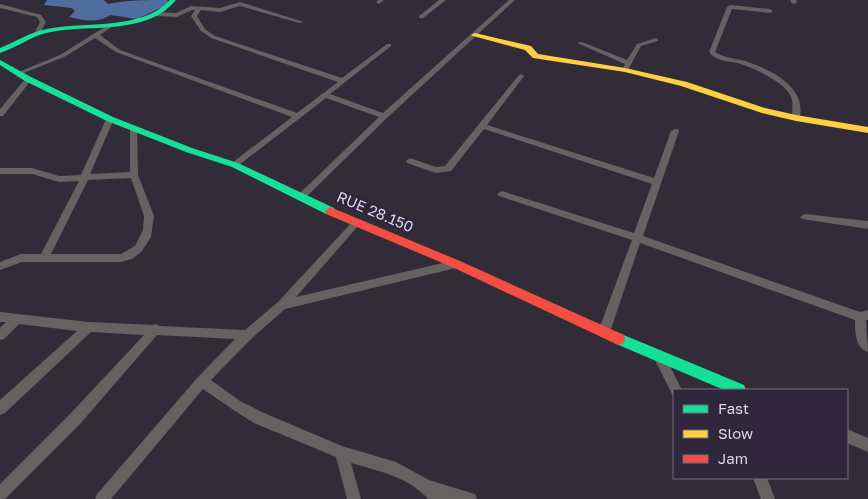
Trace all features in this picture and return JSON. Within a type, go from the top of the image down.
[{"type":"street","points":[[0,51],[37,34],[55,30],[111,25],[144,18],[172,4],[173,0]]},
{"type":"street","points":[[421,17],[443,0]]},
{"type":"street","points":[[301,197],[384,116],[512,0]]},
{"type":"street","points":[[770,12],[736,3],[730,7],[712,52],[713,54],[751,64],[791,90],[794,96],[796,118]]},
{"type":"street","points":[[155,14],[177,15],[191,8],[220,10],[240,4],[301,22]]},
{"type":"street","points":[[0,14],[1,6],[39,16],[42,22],[37,34]]},
{"type":"street","points":[[200,8],[194,16],[203,30],[213,37],[343,81]]},
{"type":"street","points":[[0,114],[23,76],[62,56],[111,25]]},
{"type":"street","points":[[96,34],[98,38],[118,51],[298,116]]},
{"type":"street","points":[[475,35],[528,48],[536,56],[626,67],[762,110],[796,118],[868,130]]},
{"type":"street","points":[[626,67],[639,45],[656,40]]},
{"type":"street","points":[[580,43],[626,67]]},
{"type":"street","points":[[235,165],[388,45]]},
{"type":"street","name":"RUE 28.150","points":[[0,62],[23,76],[110,119],[189,150],[235,165],[356,223],[456,264],[723,387]]},
{"type":"street","points":[[410,161],[436,170],[448,169],[521,76]]},
{"type":"street","points":[[325,95],[384,116]]},
{"type":"street","points":[[44,258],[84,179],[110,119]]},
{"type":"street","points":[[483,126],[657,182]]},
{"type":"street","points":[[0,266],[21,258],[121,258],[134,253],[143,244],[149,224],[149,216],[134,175],[134,129]]},
{"type":"street","points":[[604,332],[675,131]]},
{"type":"street","points":[[0,171],[32,171],[55,178],[84,179],[134,175]]},
{"type":"street","points":[[502,194],[864,316],[861,336],[868,347]]},
{"type":"street","points":[[805,217],[868,225]]},
{"type":"street","points":[[102,499],[202,381],[247,335],[282,305],[356,223]]},
{"type":"street","points":[[282,305],[456,264]]},
{"type":"street","points":[[0,317],[89,327],[247,335]]},
{"type":"street","points":[[0,335],[17,319]]},
{"type":"street","points":[[0,409],[89,327]]},
{"type":"street","points":[[0,494],[75,419],[156,329]]},
{"type":"street","points":[[660,358],[676,389]]},
{"type":"street","points":[[202,381],[236,405],[259,418],[342,453],[396,468],[427,487],[470,499]]},
{"type":"street","points":[[848,436],[868,445]]},
{"type":"street","points":[[342,453],[354,499]]},
{"type":"street","points":[[760,479],[768,499]]},
{"type":"street","points":[[427,487],[438,499]]},
{"type":"water","points":[[47,0],[104,0],[108,4],[129,1],[167,0],[169,4],[137,19],[110,15],[101,20],[90,20],[69,17],[75,11],[72,8],[44,5]]},
{"type":"traffic: fast","points":[[0,51],[46,31],[114,24],[151,17],[164,10],[173,0]]},
{"type":"traffic: fast","points":[[0,62],[28,79],[110,119],[189,150],[235,165],[330,211]]},
{"type":"traffic: fast","points":[[619,339],[737,389]]},
{"type":"traffic: slow","points":[[475,35],[528,48],[536,56],[625,70],[684,84],[762,110],[796,118],[868,130]]},
{"type":"traffic: jam","points":[[330,211],[456,264],[619,339]]}]
